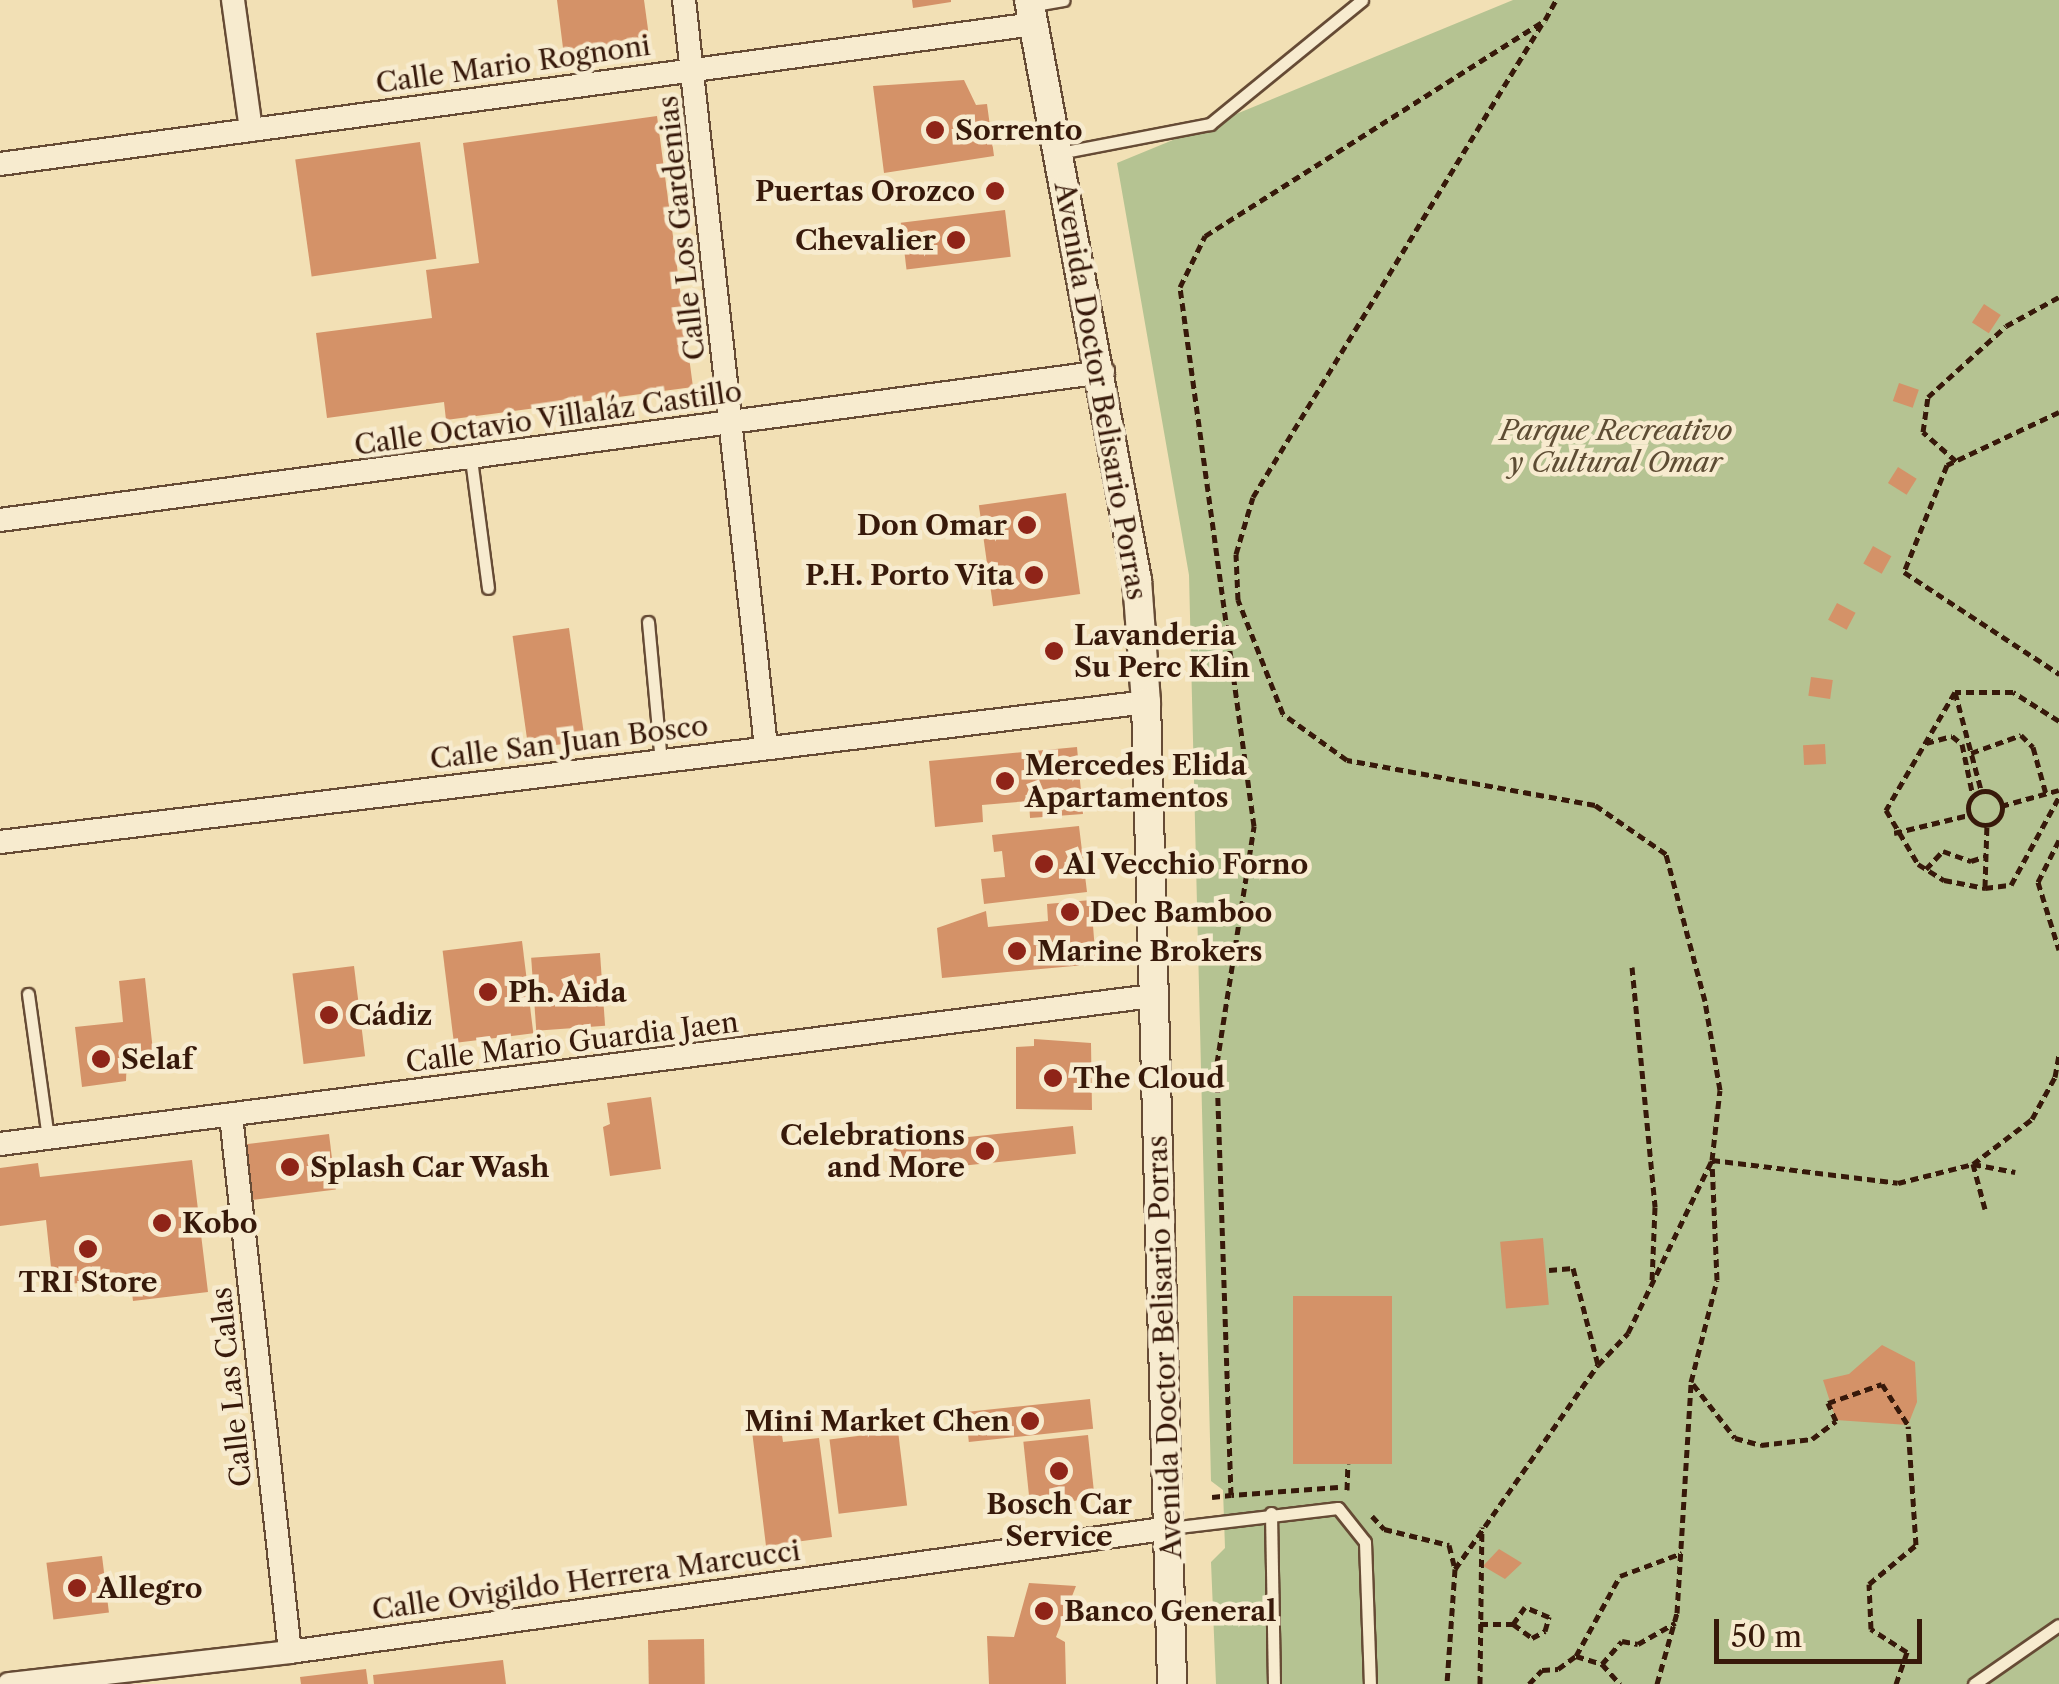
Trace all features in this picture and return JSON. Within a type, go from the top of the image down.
[{"type":"street","points":[[233,0],[250,130]]},
{"type":"street","name":"Calle Los Gardenias","points":[[684,0],[766,748]]},
{"type":"street","name":"Calle Mario Rognoni","points":[[0,164],[694,70],[1031,10]]},
{"type":"street","name":"Avenida Doctor Belisario Porras","points":[[1031,10],[1102,372],[1137,580],[1146,702],[1172,1684]]},
{"type":"street","name":"Calle Octavio Villaláz Castillo","points":[[0,520],[1102,372]]},
{"type":"street","name":"Calle San Juan Bosco","points":[[0,842],[1146,702]]},
{"type":"street","name":"Calle Mario Guardia Jaen","points":[[0,1144],[1152,996]]},
{"type":"street","name":"Calle Las Calas","points":[[231,1116],[290,1652]]},
{"type":"street","name":"Calle Ovigildo Herrera Marcucci","points":[[8,1684],[290,1652],[1170,1528]]},
{"type":"lane","points":[[1031,10],[1064,0]]},
{"type":"lane","points":[[1059,152],[1210,124],[1362,0]]},
{"type":"lane","points":[[470,459],[488,588]]},
{"type":"lane","points":[[648,622],[660,762]]},
{"type":"lane","points":[[28,994],[48,1138]]},
{"type":"lane","points":[[1170,1528],[1338,1508],[1364,1542],[1370,1684]]},
{"type":"lane","points":[[1271,1513],[1274,1684]]},
{"type":"lane","points":[[1974,1684],[2059,1625]]},
{"type":"path","points":[[1556,0],[1253,497],[1236,554],[1238,600],[1283,714],[1347,760],[1595,805],[1666,854],[1705,1001],[1720,1090],[1712,1160],[1717,1280],[1691,1382],[1675,1622],[1657,1684]]},
{"type":"path","points":[[1232,1495],[1217,1063],[1254,826],[1180,287],[1205,236],[1545,20]]},
{"type":"path","points":[[1956,461],[1922,432],[1928,397],[2006,326],[2059,296]]},
{"type":"path","points":[[2059,412],[1947,465],[1904,572],[2059,674]]},
{"type":"path","points":[[1955,692],[2013,692],[2059,722]]},
{"type":"path","points":[[1955,692],[1886,810],[1894,833],[1926,870],[1986,888],[2010,885],[2059,794],[2002,806],[1987,825],[1986,888]]},
{"type":"path","points":[[1955,692],[1981,791]]},
{"type":"path","points":[[1971,753],[2022,735],[2033,747],[2046,794]]},
{"type":"path","points":[[1925,744],[1952,736],[1962,744],[1973,796],[1969,815]]},
{"type":"path","points":[[1973,796],[1981,791],[1992,793],[2002,806]]},
{"type":"path","points":[[1894,833],[1969,815],[1987,825]]},
{"type":"path","points":[[2059,840],[2038,882],[2059,950]]},
{"type":"path","points":[[1926,870],[1943,851],[1971,861],[1986,856]]},
{"type":"path","points":[[1632,967],[1654,1207],[1652,1288]]},
{"type":"path","points":[[1712,1160],[1898,1183],[1973,1164],[2032,1118],[2055,1077],[2059,1054]]},
{"type":"path","points":[[1455,1568],[1598,1365],[1628,1333],[1712,1160]]},
{"type":"path","points":[[1973,1164],[2015,1172]]},
{"type":"path","points":[[1973,1164],[1984,1209]]},
{"type":"path","points":[[1548,1270],[1573,1268],[1598,1365]]},
{"type":"path","points":[[1691,1382],[1726,1430],[1761,1445],[1812,1439],[1836,1420],[1828,1403],[1882,1384],[1908,1425],[1916,1545],[1869,1584],[1871,1629],[1906,1652],[1896,1684]]},
{"type":"path","points":[[1348,1464],[1348,1490]]},
{"type":"path","points":[[1212,1497],[1324,1483],[1348,1490],[1384,1529],[1450,1545],[1455,1568],[1448,1684]]},
{"type":"path","points":[[1480,1684],[1482,1527]]},
{"type":"path","points":[[1529,1684],[1542,1670],[1558,1669],[1576,1656],[1620,1576],[1682,1553]]},
{"type":"path","points":[[1480,1624],[1513,1624],[1532,1638],[1545,1631],[1549,1617],[1525,1607],[1513,1624]]},
{"type":"path","points":[[1602,1664],[1622,1641],[1638,1644],[1675,1622]]},
{"type":"path","points":[[1576,1656],[1602,1664],[1620,1684]]},
{"type":"green space","name":"Parque Recreativo y Cultural Omar","points":[[1513,0],[2059,0],[2059,1684],[1216,1684],[1211,1562],[1225,1548],[1223,1490],[1211,1481],[1189,575],[1117,163]]},
{"type":"building","points":[[557,0],[644,0],[650,44],[564,56]]},
{"type":"building","points":[[912,0],[951,0],[951,2],[913,8]]},
{"type":"building","name":"Sorrento","points":[[964,80],[976,105],[987,104],[994,156],[884,173],[873,86]]},
{"type":"building","points":[[657,116],[693,387],[446,420],[444,402],[327,418],[316,333],[432,318],[426,270],[479,263],[463,143]]},
{"type":"building","points":[[420,142],[436,259],[312,276],[295,160]]},
{"type":"building","name":"Chevalier","points":[[1005,210],[1011,257],[907,269],[901,223]]},
{"type":"building","points":[[1984,304],[2001,315],[1989,333],[1972,322]]},
{"type":"building","points":[[1899,383],[1919,390],[1913,408],[1893,401]]},
{"type":"building","points":[[1898,467],[1917,479],[1907,495],[1888,483]]},
{"type":"building","points":[[1066,493],[1080,594],[993,606],[979,505]]},
{"type":"building","points":[[1873,546],[1891,556],[1882,574],[1863,563]]},
{"type":"building","points":[[1837,603],[1856,613],[1847,630],[1828,620]]},
{"type":"building","points":[[569,628],[585,741],[528,749],[513,636]]},
{"type":"building","points":[[1811,677],[1833,680],[1830,699],[1808,696]]},
{"type":"building","points":[[1825,744],[1826,764],[1804,765],[1803,745]]},
{"type":"building","name":"Mercedes Elida Apartamentos","points":[[1077,747],[1083,814],[1030,818],[1029,801],[982,805],[983,822],[935,827],[929,761]]},
{"type":"building","name":"Al Vecchio Forno","points":[[1079,826],[1087,892],[984,904],[981,879],[1005,877],[1002,851],[994,852],[992,835]]},
{"type":"building","name":"Marine Brokers","points":[[1091,900],[1096,964],[942,978],[937,928],[986,911],[988,927],[1048,921],[1047,904]]},
{"type":"building","name":"Ph. Aida","points":[[522,941],[533,1033],[454,1043],[443,951]]},
{"type":"building","points":[[600,953],[605,1026],[536,1031],[531,958]]},
{"type":"building","name":"Cádiz","points":[[354,966],[365,1056],[304,1064],[292,974]]},
{"type":"building","points":[[145,978],[153,1051],[127,1054],[126,1081],[82,1087],[75,1027],[123,1022],[119,981]]},
{"type":"building","name":"The Cloud","points":[[1034,1039],[1091,1043],[1092,1110],[1016,1109],[1016,1047],[1034,1046]]},
{"type":"building","points":[[651,1097],[661,1169],[610,1176],[603,1127],[610,1124],[607,1103]]},
{"type":"building","name":"Celebrations and More","points":[[1073,1126],[1076,1154],[896,1173],[893,1145]]},
{"type":"building","name":"Splash Car Wash","points":[[329,1134],[336,1190],[250,1200],[244,1144]]},
{"type":"building","points":[[192,1160],[208,1292],[133,1301],[130,1277],[53,1286],[46,1220],[0,1226],[0,1168],[38,1163],[40,1177]]},
{"type":"building","points":[[1543,1238],[1549,1305],[1506,1308],[1500,1242]]},
{"type":"building","points":[[1293,1296],[1392,1296],[1392,1464],[1293,1464]]},
{"type":"building","points":[[1882,1345],[1915,1362],[1917,1402],[1908,1425],[1836,1420],[1823,1380],[1849,1374]]},
{"type":"building","name":"Mini Market Chen","points":[[1090,1399],[1093,1429],[969,1442],[966,1412]]},
{"type":"building","points":[[781,1428],[783,1442],[819,1438],[832,1537],[766,1546],[752,1431]]},
{"type":"building","points":[[898,1431],[907,1505],[839,1514],[830,1439]]},
{"type":"building","name":"Bosch Car Service","points":[[1088,1435],[1095,1499],[1030,1505],[1023,1442]]},
{"type":"building","points":[[1499,1549],[1522,1563],[1505,1579],[1483,1566]]},
{"type":"building","name":"Allegro","points":[[102,1556],[109,1613],[53,1619],[46,1563]]},
{"type":"building","name":"Banco General","points":[[1029,1583],[1076,1586],[1056,1637],[1065,1642],[1066,1684],[989,1684],[987,1636],[1014,1637]]},
{"type":"building","points":[[704,1639],[705,1684],[649,1684],[648,1640]]},
{"type":"building","points":[[503,1660],[506,1684],[374,1684],[373,1675]]},
{"type":"building","points":[[366,1669],[368,1684],[301,1684],[300,1677]]},
{"type":"place","name":"Sorrento","points":[[935,130]]},
{"type":"place","name":"Puertas Orozco","points":[[995,191]]},
{"type":"place","name":"Chevalier","points":[[956,240]]},
{"type":"place","name":"Don Omar","points":[[1027,525]]},
{"type":"place","name":"P.H. Porto Vita","points":[[1034,575]]},
{"type":"place","name":"Lavanderia Su Perc Klin","points":[[1054,651]]},
{"type":"place","name":"Mercedes Elida Apartamentos","points":[[1005,781]]},
{"type":"place","name":"Al Vecchio Forno","points":[[1044,864]]},
{"type":"place","name":"Dec Bamboo","points":[[1070,912]]},
{"type":"place","name":"Marine Brokers","points":[[1017,951]]},
{"type":"place","name":"Ph. Aida","points":[[488,992]]},
{"type":"place","name":"Cádiz","points":[[329,1015]]},
{"type":"place","name":"Selaf","points":[[101,1059]]},
{"type":"place","name":"The Cloud","points":[[1053,1078]]},
{"type":"place","name":"Celebrations and More","points":[[985,1151]]},
{"type":"place","name":"Splash Car Wash","points":[[290,1167]]},
{"type":"place","name":"Kobo","points":[[162,1223]]},
{"type":"place","name":"TRI Store","points":[[88,1249]]},
{"type":"place","name":"Mini Market Chen","points":[[1030,1421]]},
{"type":"place","name":"Bosch Car Service","points":[[1059,1471]]},
{"type":"place","name":"Allegro","points":[[77,1588]]},
{"type":"place","name":"Banco General","points":[[1044,1611]]}]
